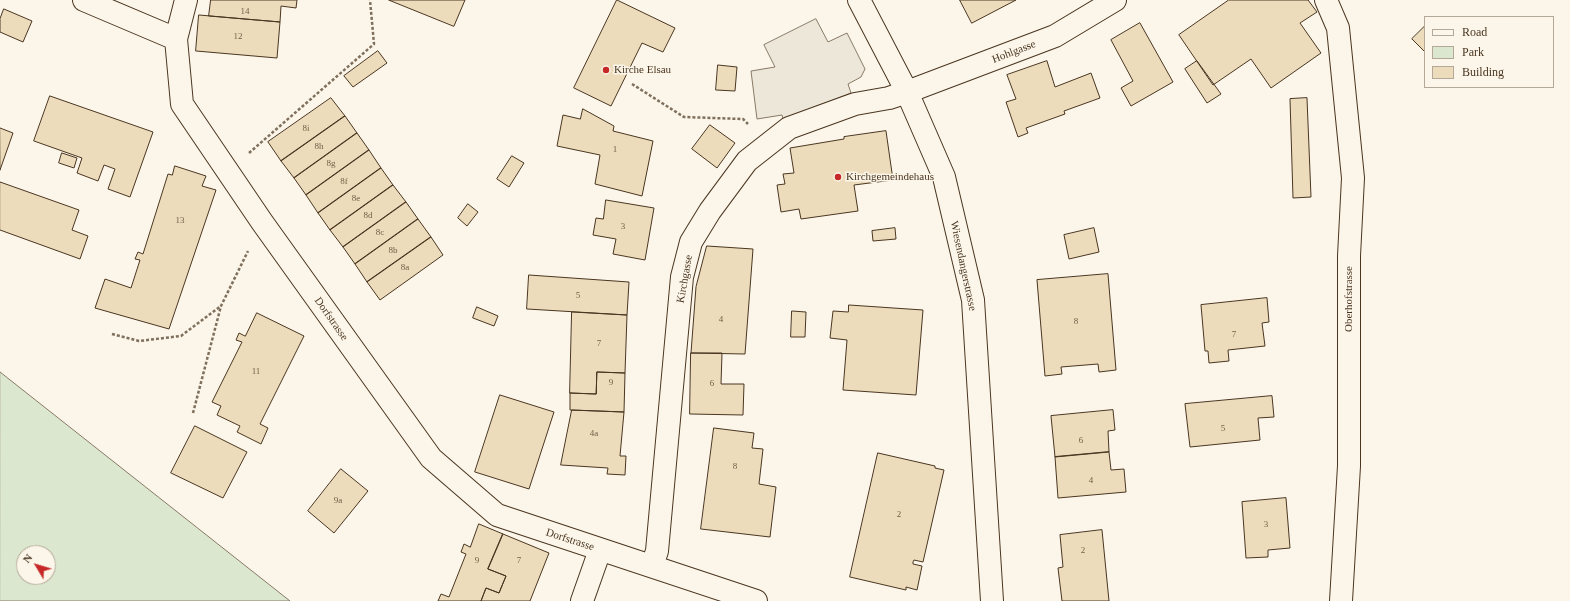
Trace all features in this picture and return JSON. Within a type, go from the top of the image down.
[{"type":"street","points":[[84,0],[176,39]]},
{"type":"street","name":"Dorfstrasse","points":[[186,0],[176,39],[182,104],[262,222],[431,458],[497,516],[756,601]]},
{"type":"street","name":"Wiesendangerstrasse","points":[[859,0],[907,92],[944,177],[973,300],[992,601]]},
{"type":"street","name":"Hohlgasse","points":[[907,92],[1055,36],[1115,0]]},
{"type":"street","name":"Oberhofstrasse","points":[[1326,0],[1338,28],[1354,178],[1349,256],[1349,466],[1341,601]]},
{"type":"street","name":"Kirchgasse","points":[[652,566],[657,551],[682,277],[692,242],[710,211],[746,161],[789,128],[855,104],[889,98],[907,92]]},
{"type":"street","name":"Dorfstrasse","points":[[582,601],[600,550]]},
{"type":"path","points":[[226,169],[258,147],[374,44],[370,0]]},
{"type":"path","points":[[632,84],[684,117],[743,119],[766,146]]},
{"type":"path","points":[[193,413],[221,306],[262,222]]},
{"type":"path","points":[[112,334],[139,341],[181,336],[221,306]]},
{"type":"green space","points":[[0,372],[290,601],[0,601]]},
{"type":"shaded area","points":[[816,19],[828,42],[847,33],[865,69],[861,77],[848,84],[851,93],[783,119],[782,115],[757,119],[751,71],[775,67],[764,45]]},
{"type":"building","points":[[211,0],[297,0],[296,8],[281,6],[280,22],[209,16]]},
{"type":"building","points":[[389,0],[465,0],[454,26]]},
{"type":"building","name":"Kirche Elsau","points":[[617,0],[675,28],[663,52],[642,43],[611,106],[574,88]]},
{"type":"building","points":[[960,0],[1016,0],[972,23]]},
{"type":"building","points":[[1229,0],[1308,0],[1317,12],[1300,23],[1321,53],[1271,88],[1251,59],[1213,85],[1179,35]]},
{"type":"building","points":[[4,9],[32,21],[23,42],[0,32],[0,19]]},
{"type":"building","points":[[199,15],[280,22],[277,58],[196,51]]},
{"type":"building","points":[[1140,23],[1173,82],[1131,106],[1121,88],[1133,81],[1111,40]]},
{"type":"building","points":[[1424,27],[1424,51],[1412,39]]},
{"type":"building","points":[[378,51],[387,63],[353,87],[344,76]]},
{"type":"building","points":[[1047,61],[1055,87],[1091,73],[1100,98],[1064,111],[1065,114],[1026,128],[1028,133],[1018,137],[1006,102],[1016,99],[1007,75]]},
{"type":"building","points":[[1197,61],[1221,94],[1207,103],[1185,69]]},
{"type":"building","points":[[718,65],[737,67],[735,91],[716,90]]},
{"type":"building","points":[[50,96],[153,132],[130,197],[108,189],[115,169],[104,165],[98,181],[77,173],[82,158],[34,141]]},
{"type":"building","points":[[331,98],[345,116],[281,161],[268,142]]},
{"type":"building","points":[[1307,98],[1311,197],[1293,198],[1290,99]]},
{"type":"building","points":[[583,109],[614,126],[613,131],[653,141],[642,196],[595,184],[600,155],[557,146],[563,115],[580,119]]},
{"type":"building","points":[[345,116],[357,133],[294,178],[281,161]]},
{"type":"building","points":[[710,125],[735,143],[717,168],[692,149]]},
{"type":"building","points":[[0,128],[13,133],[0,170]]},
{"type":"building","name":"Kirchgemeindehaus","points":[[886,131],[893,180],[854,185],[858,211],[801,219],[799,209],[781,212],[777,185],[785,184],[783,174],[794,173],[790,148],[844,139],[844,137]]},
{"type":"building","points":[[357,133],[369,150],[306,195],[294,178]]},
{"type":"building","points":[[369,150],[381,168],[318,213],[306,195]]},
{"type":"building","points":[[62,153],[77,158],[74,168],[59,163]]},
{"type":"building","points":[[512,156],[524,163],[509,187],[497,179]]},
{"type":"building","points":[[175,166],[206,176],[202,186],[216,190],[169,329],[95,308],[105,279],[131,288],[140,260],[135,259],[138,252],[143,254],[168,174],[172,175]]},
{"type":"building","points":[[381,168],[393,185],[330,230],[318,213]]},
{"type":"building","points":[[0,182],[79,210],[72,230],[88,236],[80,259],[0,230]]},
{"type":"building","points":[[393,185],[406,202],[343,247],[330,230]]},
{"type":"building","points":[[606,200],[654,208],[645,260],[613,254],[616,239],[593,235],[596,218],[603,219]]},
{"type":"building","points":[[406,202],[418,219],[355,264],[343,247]]},
{"type":"building","points":[[468,204],[478,212],[467,226],[458,218]]},
{"type":"building","points":[[418,219],[431,237],[367,282],[355,264]]},
{"type":"building","points":[[895,228],[896,239],[873,241],[872,231]]},
{"type":"building","points":[[1094,228],[1099,252],[1069,259],[1064,235]]},
{"type":"building","points":[[431,237],[443,255],[380,300],[367,282]]},
{"type":"building","points":[[707,246],[753,249],[745,354],[691,353],[696,287]]},
{"type":"building","points":[[1108,274],[1116,370],[1099,372],[1098,364],[1061,367],[1062,374],[1045,376],[1037,280]]},
{"type":"building","points":[[529,275],[629,282],[627,315],[527,309]]},
{"type":"building","points":[[1267,298],[1269,322],[1262,323],[1265,346],[1228,350],[1229,361],[1209,363],[1208,351],[1205,351],[1201,305]]},
{"type":"building","points":[[849,305],[923,310],[916,395],[843,390],[847,340],[830,338],[833,311],[848,312]]},
{"type":"building","points":[[477,307],[498,316],[494,326],[473,318]]},
{"type":"building","points":[[792,311],[806,312],[805,337],[791,337]]},
{"type":"building","points":[[572,312],[627,315],[625,373],[597,372],[596,394],[570,393]]},
{"type":"building","points":[[257,313],[304,336],[260,424],[268,428],[261,444],[237,432],[240,426],[217,415],[221,406],[212,402],[242,342],[236,340],[239,333],[245,336]]},
{"type":"building","points":[[691,353],[722,353],[721,384],[744,384],[743,415],[690,414]]},
{"type":"building","points":[[597,372],[625,373],[624,412],[570,410],[570,393],[596,394]]},
{"type":"building","points":[[500,395],[554,412],[529,489],[475,472]]},
{"type":"building","points":[[1272,396],[1274,417],[1258,418],[1260,440],[1190,447],[1185,404]]},
{"type":"building","points":[[572,410],[624,412],[620,456],[626,456],[625,475],[607,474],[608,468],[561,465]]},
{"type":"building","points":[[1113,410],[1115,430],[1108,431],[1109,452],[1055,457],[1051,416]]},
{"type":"building","points":[[195,426],[247,452],[223,498],[171,473]]},
{"type":"building","points":[[714,428],[754,433],[752,448],[763,449],[759,484],[776,487],[770,537],[701,529]]},
{"type":"building","points":[[1109,452],[1111,470],[1124,469],[1126,492],[1058,498],[1055,457]]},
{"type":"building","points":[[878,453],[935,466],[935,468],[944,470],[923,562],[914,560],[913,562],[913,564],[922,566],[917,590],[906,587],[906,590],[850,577]]},
{"type":"building","points":[[341,469],[368,491],[334,533],[308,511]]},
{"type":"building","points":[[1286,498],[1290,548],[1268,550],[1268,557],[1246,558],[1242,502]]},
{"type":"building","points":[[479,524],[503,534],[488,569],[506,576],[499,593],[486,588],[481,601],[438,601],[441,594],[449,597],[466,554],[461,552],[464,544],[470,547]]},
{"type":"building","points":[[1102,530],[1109,601],[1062,601],[1058,568],[1063,567],[1060,535]]},
{"type":"building","points":[[503,534],[549,553],[530,601],[481,601],[486,588],[499,593],[506,576],[488,569]]},
{"type":"place","name":"Kirche Elsau","points":[[606,70]]},
{"type":"place","name":"Kirchgemeindehaus","points":[[838,177]]}]
